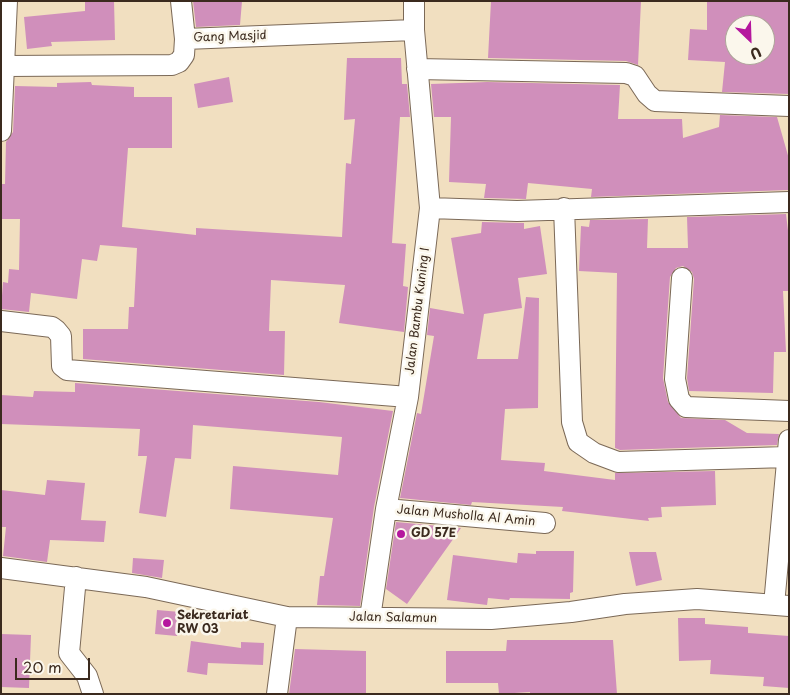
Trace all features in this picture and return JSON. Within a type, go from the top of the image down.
[{"type":"street","points":[[1,131],[7,1]]},
{"type":"street","points":[[180,1],[185,39]]},
{"type":"street","name":"Jalan Bambu Kuning I","points":[[370,618],[386,509],[408,398],[430,208],[417,69],[414,1]]},
{"type":"street","name":"Gang Masjid","points":[[5,66],[172,65],[180,62],[184,55],[185,39],[414,30]]},
{"type":"street","points":[[417,69],[626,73],[635,76],[647,94],[655,101],[789,106]]},
{"type":"street","points":[[430,208],[516,211],[789,202]]},
{"type":"street","points":[[564,208],[572,422],[578,442],[594,453],[618,462],[788,449],[781,605]]},
{"type":"street","points":[[682,278],[675,379],[679,399],[686,407],[789,412]]},
{"type":"street","points":[[1,321],[52,326],[61,336],[62,366],[67,370],[408,398]]},
{"type":"street","name":"Jalan Musholla Al Amin","points":[[386,509],[545,524]]},
{"type":"street","name":"Jalan Salamun","points":[[1,568],[146,587],[287,617],[491,619],[571,612],[625,604],[697,599],[781,605]]},
{"type":"street","points":[[76,577],[69,653],[87,676],[93,694]]},
{"type":"street","points":[[277,694],[287,617]]},
{"type":"building","points":[[85,1],[114,1],[115,40],[51,42],[52,46],[27,49],[24,17],[85,11]]},
{"type":"building","points":[[193,1],[242,1],[240,25],[196,27]]},
{"type":"building","points":[[491,1],[641,1],[638,65],[626,61],[488,58]]},
{"type":"building","points":[[707,1],[789,1],[789,94],[722,92],[725,62],[688,60],[690,29],[707,30]]},
{"type":"building","points":[[347,58],[401,58],[402,84],[407,84],[410,117],[400,117],[392,243],[406,244],[403,286],[408,287],[404,332],[339,323],[345,285],[271,280],[269,331],[285,331],[284,375],[83,359],[83,329],[128,329],[129,307],[134,307],[137,248],[100,245],[97,261],[82,259],[77,299],[31,293],[29,312],[1,309],[3,282],[8,283],[9,269],[19,270],[20,219],[1,219],[1,184],[5,184],[6,142],[13,132],[15,86],[57,87],[57,83],[91,82],[92,85],[134,87],[134,97],[172,97],[172,148],[128,148],[122,227],[196,235],[196,228],[342,237],[346,163],[351,164],[355,119],[344,120]]},
{"type":"building","points":[[229,77],[233,102],[198,108],[194,84]]},
{"type":"building","points":[[487,82],[620,85],[618,119],[682,119],[683,138],[719,127],[720,115],[777,117],[789,159],[789,190],[591,197],[592,189],[528,183],[526,199],[484,198],[486,184],[449,182],[451,117],[434,117],[431,84]]},
{"type":"building","points":[[786,214],[789,239],[789,291],[783,291],[786,352],[774,352],[773,393],[689,391],[687,378],[694,279],[692,272],[683,266],[676,268],[670,277],[663,378],[668,402],[681,418],[725,420],[747,433],[779,434],[777,445],[620,450],[615,448],[617,273],[579,271],[581,226],[589,227],[590,220],[648,219],[647,248],[688,248],[687,217]]},
{"type":"building","points":[[482,222],[524,223],[524,229],[540,226],[547,274],[518,278],[522,308],[484,314],[477,359],[518,359],[526,297],[539,298],[538,408],[505,409],[501,460],[545,463],[544,471],[615,480],[615,473],[715,471],[716,505],[661,507],[662,517],[648,518],[649,521],[562,511],[563,507],[472,502],[471,505],[400,498],[417,413],[421,414],[434,336],[427,335],[430,308],[464,314],[451,238],[481,233]]},
{"type":"building","points":[[75,383],[319,402],[393,411],[374,507],[360,606],[317,605],[320,576],[324,576],[333,518],[230,509],[233,466],[338,475],[342,437],[193,425],[191,459],[175,458],[166,517],[139,513],[147,456],[138,456],[140,429],[1,424],[1,395],[33,397],[34,391],[75,392]]},
{"type":"building","points":[[47,480],[85,483],[81,520],[106,521],[104,542],[50,540],[47,562],[3,556],[6,527],[1,527],[1,490],[45,495]]},
{"type":"building","points":[[396,522],[461,528],[407,604],[386,589]]},
{"type":"building","points":[[536,551],[574,551],[573,592],[570,593],[570,599],[510,598],[509,600],[488,598],[487,605],[447,600],[453,555],[517,563],[518,553],[536,554]]},
{"type":"building","points":[[629,552],[656,552],[662,580],[636,586]]},
{"type":"building","points":[[133,558],[164,560],[162,578],[132,573]]},
{"type":"building","name":"Sekretariat RW 03","points":[[157,610],[180,612],[177,636],[155,634]]},
{"type":"building","points":[[678,618],[705,618],[705,624],[748,627],[748,633],[789,636],[789,688],[763,686],[764,677],[710,674],[711,660],[679,661]]},
{"type":"building","points":[[1,634],[31,635],[29,688],[1,687]]},
{"type":"building","points":[[507,640],[613,640],[617,694],[530,694],[530,692],[499,694],[498,683],[446,683],[446,651],[506,651]]},
{"type":"building","points":[[191,641],[241,648],[241,642],[264,643],[263,665],[208,663],[207,675],[187,672]]},
{"type":"building","points":[[295,649],[366,651],[366,694],[289,694]]},
{"type":"place","name":"GD 57E","points":[[401,534]]},
{"type":"place","name":"Sekretariat RW 03","points":[[167,623]]}]
